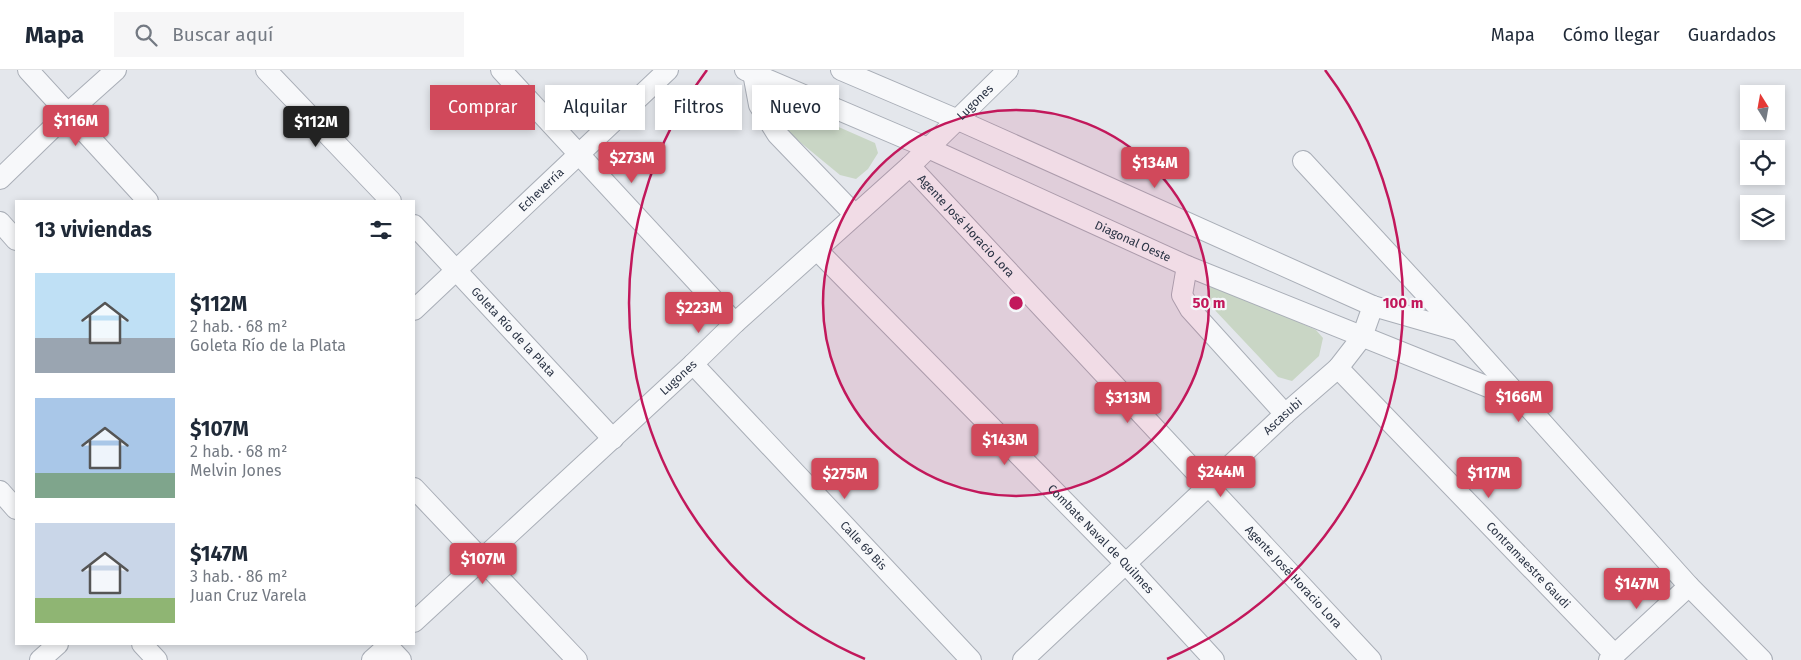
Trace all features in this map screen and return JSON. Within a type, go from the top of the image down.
[{"type":"street","points":[[28,70],[147,200]]},
{"type":"street","points":[[0,179],[68,112],[116,70]]},
{"type":"street","points":[[266,70],[390,200]]},
{"type":"street","points":[[501,70],[735,323]]},
{"type":"street","name":"Echeverría","points":[[415,309],[668,70]]},
{"type":"street","points":[[841,70],[956,119],[1373,306],[1460,331]]},
{"type":"street","name":"Lugones","points":[[415,621],[694,364],[735,323],[910,166],[1008,70]]},
{"type":"street","points":[[749,72],[759,105],[777,134],[855,215]]},
{"type":"street","name":"Diagonal Oeste","points":[[749,72],[928,148],[1187,266],[1524,401]]},
{"type":"street","points":[[1304,161],[1524,401],[1689,586],[1762,660]]},
{"type":"street","name":"Agente José Horacio Lora","points":[[910,166],[1371,660]]},
{"type":"street","points":[[0,222],[15,239]]},
{"type":"street","name":"Goleta Río de la Plata","points":[[415,226],[613,438]]},
{"type":"street","name":"Combate Naval de Quilmes","points":[[817,250],[1126,564],[1214,660]]},
{"type":"street","points":[[1187,266],[1182,295],[1190,309],[1285,414]]},
{"type":"street","name":"Ascasubi","points":[[1023,660],[1285,414],[1338,368],[1362,337],[1373,306]]},
{"type":"street","name":"Calle 69 Bis","points":[[694,364],[971,660]]},
{"type":"street","name":"Contramaestre Gaudi","points":[[1338,368],[1612,658]]},
{"type":"street","points":[[415,489],[577,660]]},
{"type":"street","points":[[0,491],[15,508]]},
{"type":"street","points":[[1612,658],[1689,586]]},
{"type":"street","points":[[40,660],[57,645]]},
{"type":"street","points":[[143,645],[157,660]]},
{"type":"street","points":[[372,660],[391,648]]},
{"type":"green space","points":[[839,127],[875,143],[878,153],[868,169],[856,179],[840,175],[789,133],[788,130],[839,130]]},
{"type":"green space","points":[[1215,284],[1316,330],[1323,338],[1319,356],[1292,381],[1278,377],[1211,306],[1209,288]]}]
